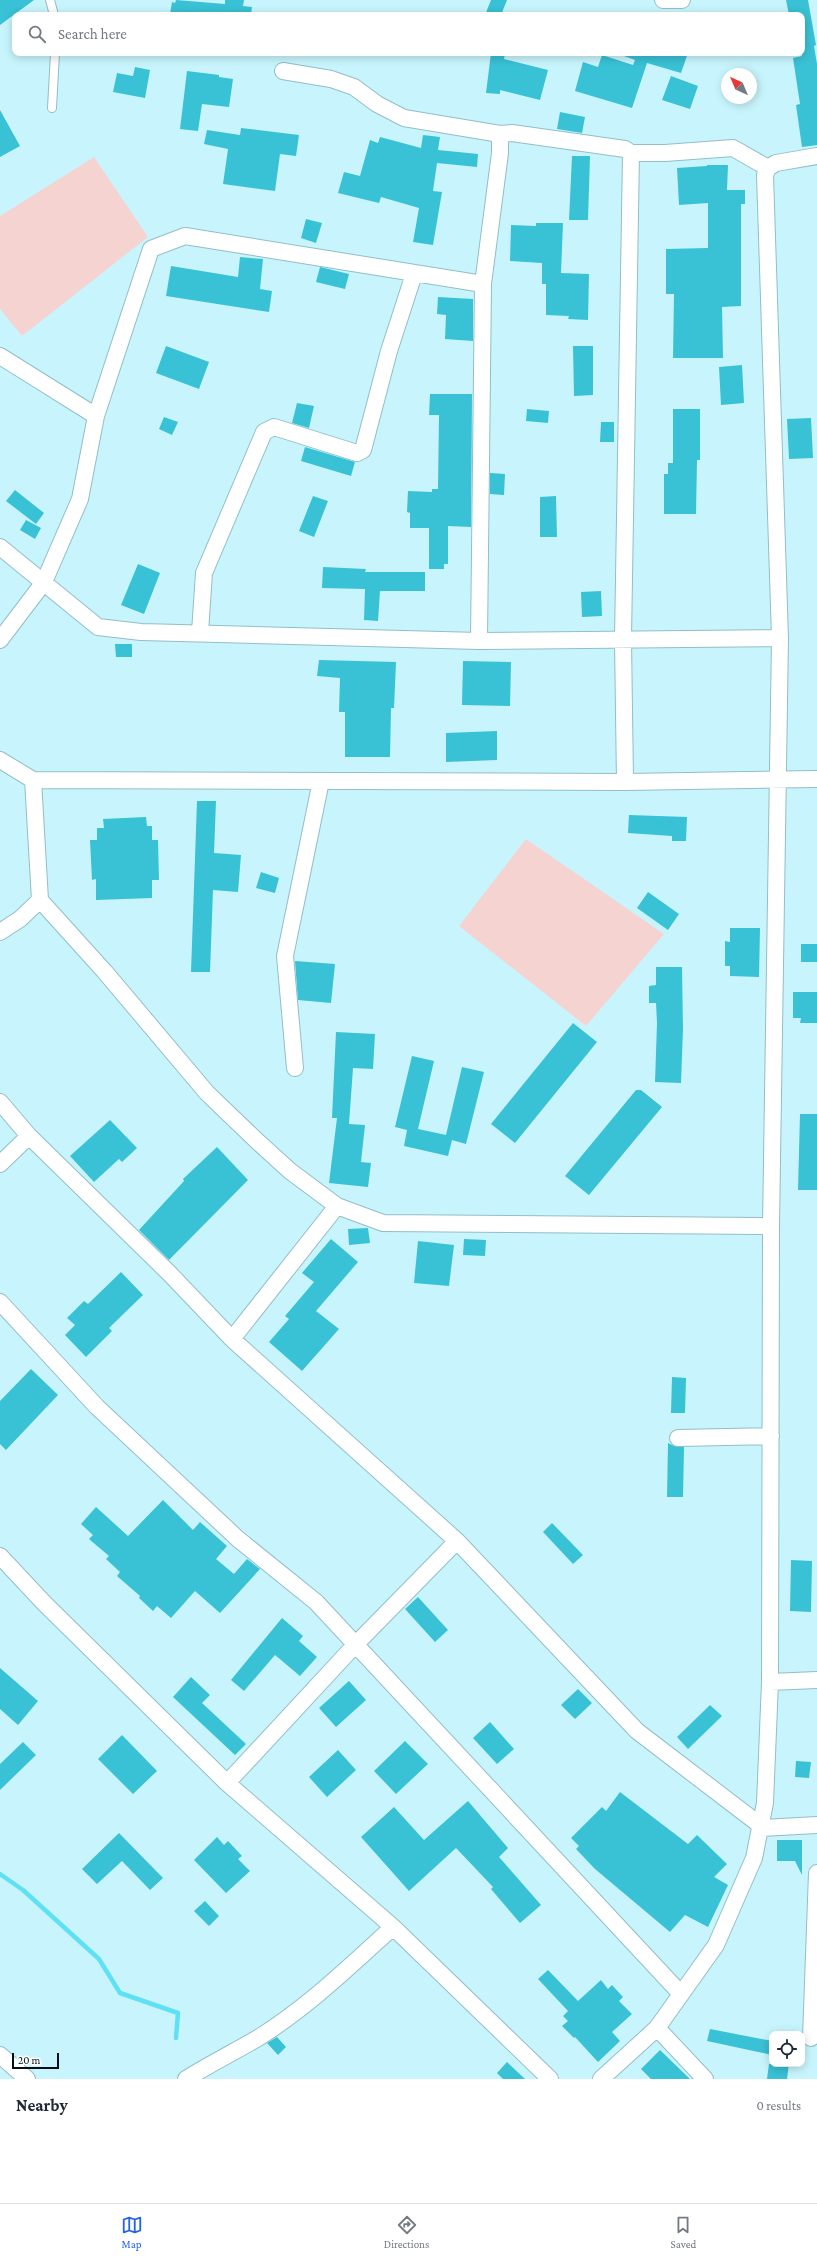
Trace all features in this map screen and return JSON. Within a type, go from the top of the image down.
[{"type":"street","points":[[663,0],[682,0]]},
{"type":"street","points":[[283,71],[331,79],[354,87],[377,104],[404,118],[500,134],[512,133],[626,149],[632,153],[665,153],[732,148],[768,168]]},
{"type":"street","points":[[479,641],[483,284],[500,153],[500,134]]},
{"type":"street","points":[[626,782],[623,639],[632,153]]},
{"type":"street","points":[[601,2079],[656,2028],[716,1945],[754,1858],[765,1803],[770,1682],[771,1226],[780,638],[765,175],[768,168],[776,163],[817,156]]},
{"type":"street","points":[[0,640],[44,582],[80,499],[96,416],[151,249],[185,236],[483,284]]},
{"type":"street","points":[[200,632],[204,573],[264,432],[274,427],[357,453],[363,450],[389,351],[414,274]]},
{"type":"street","points":[[0,356],[96,416]]},
{"type":"street","points":[[0,548],[98,627],[141,632],[200,632],[479,641],[780,638]]},
{"type":"street","points":[[0,760],[33,780],[626,782],[817,779]]},
{"type":"street","points":[[33,780],[40,900],[105,972],[207,1093],[290,1171],[337,1206],[383,1222],[771,1226]]},
{"type":"street","points":[[295,1068],[285,956],[321,781]]},
{"type":"street","points":[[0,932],[20,919],[40,900]]},
{"type":"street","points":[[0,1102],[30,1136],[232,1339],[458,1541],[637,1731],[760,1827],[817,1825]]},
{"type":"street","points":[[0,1164],[30,1136]]},
{"type":"street","points":[[232,1339],[337,1206]]},
{"type":"street","points":[[0,1302],[97,1407],[238,1539],[316,1602],[681,1994]]},
{"type":"street","points":[[678,1438],[771,1436]]},
{"type":"street","points":[[227,1783],[355,1645],[458,1541]]},
{"type":"street","points":[[0,1556],[44,1603],[227,1783],[393,1927],[550,2079]]},
{"type":"street","points":[[770,1682],[817,1680]]},
{"type":"street","points":[[811,2038],[817,1873]]},
{"type":"street","points":[[186,2079],[212,2062],[259,2037],[322,1991],[393,1927]]},
{"type":"street","points":[[656,2028],[705,2079]]},
{"type":"street","points":[[0,2055],[27,2079]]},
{"type":"lane","points":[[50,0],[53,12]]},
{"type":"lane","points":[[52,108],[55,56]]},
{"type":"shaded area","points":[[94,157],[148,237],[22,336],[0,309],[0,216]]},
{"type":"shaded area","points":[[526,839],[664,934],[586,1026],[459,926]]},
{"type":"building","points":[[0,0],[34,0],[18,12],[12,12],[12,16],[0,25]]},
{"type":"building","points":[[176,0],[225,4],[225,0],[244,0],[243,6],[252,7],[251,12],[170,12],[172,2],[175,3]]},
{"type":"building","points":[[491,0],[507,0],[502,12],[486,12]]},
{"type":"building","points":[[786,0],[808,0],[816,45],[814,46],[817,64],[817,145],[802,147],[796,105],[800,104],[793,58],[805,56],[805,12],[788,12]]},
{"type":"building","points":[[491,56],[505,56],[504,59],[548,70],[540,100],[500,90],[500,94],[486,93]]},
{"type":"building","points":[[602,56],[633,65],[635,60],[624,56],[687,56],[681,73],[647,63],[632,108],[575,91],[583,62],[598,67]]},
{"type":"building","points":[[135,67],[150,70],[145,98],[113,92],[117,73],[133,76]]},
{"type":"building","points":[[187,71],[219,75],[219,77],[233,79],[229,107],[202,104],[198,131],[180,129]]},
{"type":"building","points":[[671,76],[698,86],[690,109],[662,100]]},
{"type":"building","points":[[0,110],[20,146],[0,157]]},
{"type":"building","points":[[560,112],[585,117],[582,133],[557,129]]},
{"type":"building","points":[[241,128],[299,135],[296,156],[280,154],[275,191],[223,184],[228,149],[204,144],[207,130],[240,135]]},
{"type":"building","points":[[423,135],[440,137],[438,150],[478,154],[477,167],[437,163],[433,191],[442,192],[433,245],[413,242],[419,208],[381,197],[379,203],[338,193],[344,172],[360,176],[370,140],[378,143],[380,137],[421,148]]},
{"type":"building","points":[[572,156],[590,156],[588,220],[569,220]]},
{"type":"building","points":[[707,165],[728,165],[727,190],[745,190],[745,204],[741,204],[741,306],[722,307],[723,358],[673,358],[674,294],[666,294],[666,249],[708,248],[708,203],[679,205],[677,168]]},
{"type":"building","points":[[306,219],[322,223],[316,243],[301,238]]},
{"type":"building","points":[[536,223],[563,223],[561,273],[589,274],[588,320],[568,319],[569,316],[546,315],[546,284],[542,284],[542,263],[510,261],[511,225],[536,226]]},
{"type":"building","points":[[240,257],[263,259],[260,289],[272,291],[269,312],[166,296],[171,266],[238,277]]},
{"type":"building","points":[[320,267],[349,274],[345,289],[316,282]]},
{"type":"building","points":[[438,297],[473,299],[473,341],[445,339],[446,315],[437,314]]},
{"type":"building","points":[[166,346],[209,362],[199,389],[156,373]]},
{"type":"building","points":[[573,346],[593,346],[593,395],[574,396]]},
{"type":"building","points":[[742,365],[744,403],[721,405],[719,367]]},
{"type":"building","points":[[430,394],[472,394],[471,527],[448,526],[448,564],[444,564],[444,569],[429,569],[429,528],[410,528],[410,513],[407,512],[408,491],[432,492],[432,489],[438,489],[439,415],[429,415]]},
{"type":"building","points":[[297,403],[314,406],[309,428],[292,423]]},
{"type":"building","points":[[527,409],[549,411],[548,423],[526,421]]},
{"type":"building","points":[[673,409],[700,409],[700,460],[697,460],[696,514],[664,514],[664,474],[668,474],[668,463],[673,463]]},
{"type":"building","points":[[164,417],[178,422],[172,435],[159,429]]},
{"type":"building","points":[[811,418],[813,458],[789,459],[787,419]]},
{"type":"building","points":[[601,422],[614,422],[614,442],[600,442]]},
{"type":"building","points":[[305,447],[355,462],[351,476],[301,461]]},
{"type":"building","points":[[490,473],[505,474],[504,495],[490,494]]},
{"type":"building","points":[[15,490],[44,513],[36,524],[6,501]]},
{"type":"building","points":[[313,496],[328,501],[314,537],[299,531]]},
{"type":"building","points":[[556,496],[557,537],[540,537],[540,497]]},
{"type":"building","points":[[26,520],[41,528],[35,539],[20,530]]},
{"type":"building","points":[[138,564],[160,573],[144,614],[121,605]]},
{"type":"building","points":[[323,567],[366,569],[365,572],[425,572],[425,591],[380,591],[378,621],[364,620],[365,589],[322,588]]},
{"type":"building","points":[[601,591],[602,616],[582,617],[581,592]]},
{"type":"building","points":[[115,644],[132,644],[132,657],[116,657]]},
{"type":"building","points":[[319,660],[396,662],[394,708],[391,708],[390,757],[345,757],[345,712],[339,712],[340,678],[317,676]]},
{"type":"building","points":[[463,661],[511,662],[510,706],[462,705]]},
{"type":"building","points":[[497,731],[497,760],[446,762],[446,733]]},
{"type":"building","points":[[197,801],[216,801],[214,853],[241,855],[238,892],[213,890],[210,972],[191,972]]},
{"type":"building","points":[[629,815],[687,817],[686,841],[672,841],[672,836],[628,833]]},
{"type":"building","points":[[146,817],[147,826],[152,826],[152,840],[158,840],[159,880],[152,880],[152,898],[96,900],[96,879],[92,880],[90,840],[97,840],[97,828],[104,828],[103,819]]},
{"type":"building","points":[[261,872],[279,878],[275,893],[256,888]]},
{"type":"building","points":[[648,892],[679,914],[668,930],[637,908]]},
{"type":"building","points":[[730,928],[760,928],[759,977],[730,976],[730,966],[725,966],[725,941],[730,942]]},
{"type":"building","points":[[801,944],[817,944],[817,962],[801,962]]},
{"type":"building","points":[[295,961],[335,964],[331,1003],[298,1000]]},
{"type":"building","points":[[656,967],[682,967],[683,1029],[681,1083],[655,1082],[657,1023],[656,1003],[649,1003],[649,986],[656,985]]},
{"type":"building","points":[[793,992],[817,992],[817,1023],[800,1023],[801,1018],[793,1018]]},
{"type":"building","points":[[573,1023],[597,1042],[515,1143],[491,1124]]},
{"type":"building","points":[[336,1032],[375,1034],[373,1069],[353,1068],[349,1124],[365,1125],[361,1162],[371,1163],[368,1187],[329,1183],[337,1118],[332,1118]]},
{"type":"building","points":[[412,1056],[434,1061],[418,1129],[446,1135],[462,1067],[484,1072],[466,1144],[452,1140],[448,1156],[404,1146],[407,1130],[395,1127]]},
{"type":"building","points":[[636,1090],[641,1090],[662,1107],[589,1195],[565,1176]]},
{"type":"building","points":[[800,1114],[817,1114],[817,1190],[798,1190]]},
{"type":"building","points":[[110,1120],[137,1148],[122,1162],[119,1159],[94,1182],[70,1156]]},
{"type":"building","points":[[217,1147],[248,1180],[169,1260],[139,1230],[184,1181],[183,1179]]},
{"type":"building","points":[[368,1228],[370,1243],[349,1245],[348,1229]]},
{"type":"building","points":[[331,1239],[358,1262],[316,1311],[339,1329],[302,1371],[269,1342],[289,1319],[285,1316],[314,1282],[302,1273]]},
{"type":"building","points":[[464,1239],[486,1240],[485,1256],[463,1255]]},
{"type":"building","points":[[418,1241],[454,1245],[449,1286],[414,1283]]},
{"type":"building","points":[[121,1272],[143,1295],[109,1328],[112,1331],[86,1357],[65,1335],[75,1325],[67,1318],[84,1301],[88,1304]]},
{"type":"building","points":[[31,1369],[58,1395],[6,1450],[0,1444],[0,1401]]},
{"type":"building","points":[[672,1377],[686,1378],[685,1413],[671,1413]]},
{"type":"building","points":[[668,1443],[674,1446],[684,1447],[683,1497],[667,1497]]},
{"type":"building","points":[[163,1500],[193,1530],[200,1522],[227,1546],[216,1559],[234,1574],[247,1559],[260,1569],[220,1613],[195,1591],[171,1618],[157,1606],[153,1611],[139,1598],[140,1596],[117,1576],[120,1572],[106,1559],[109,1556],[89,1539],[93,1535],[81,1524],[96,1507],[128,1536]]},
{"type":"building","points":[[552,1523],[583,1555],[573,1564],[543,1532]]},
{"type":"building","points":[[791,1560],[812,1561],[811,1612],[790,1611]]},
{"type":"building","points":[[418,1597],[448,1630],[435,1642],[405,1609]]},
{"type":"building","points":[[282,1618],[303,1636],[299,1641],[317,1657],[300,1676],[275,1655],[244,1691],[231,1680]]},
{"type":"building","points":[[0,1668],[38,1701],[18,1725],[0,1709]]},
{"type":"building","points":[[191,1677],[210,1695],[202,1703],[246,1744],[235,1755],[173,1697]]},
{"type":"building","points":[[349,1681],[366,1700],[336,1727],[319,1708]]},
{"type":"building","points":[[578,1689],[592,1703],[575,1719],[561,1705]]},
{"type":"building","points":[[710,1705],[722,1716],[688,1749],[677,1737]]},
{"type":"building","points":[[490,1722],[514,1749],[497,1764],[473,1738]]},
{"type":"building","points":[[122,1735],[157,1771],[133,1794],[98,1759]]},
{"type":"building","points":[[405,1741],[428,1764],[396,1794],[374,1771]]},
{"type":"building","points":[[23,1742],[36,1755],[0,1790],[0,1764]]},
{"type":"building","points":[[338,1750],[356,1770],[327,1797],[309,1777]]},
{"type":"building","points":[[796,1761],[811,1762],[809,1778],[795,1777]]},
{"type":"building","points":[[620,1792],[688,1844],[697,1835],[727,1864],[714,1877],[728,1885],[708,1927],[685,1915],[670,1932],[595,1869],[576,1849],[579,1846],[571,1838],[602,1807],[606,1811]]},
{"type":"building","points":[[468,1801],[508,1848],[499,1857],[541,1905],[520,1923],[491,1889],[493,1887],[456,1848],[409,1891],[361,1837],[394,1807],[424,1840]]},
{"type":"building","points":[[119,1833],[163,1878],[150,1890],[122,1861],[97,1884],[82,1869]]},
{"type":"building","points":[[217,1837],[224,1845],[228,1841],[242,1856],[238,1859],[250,1871],[226,1893],[194,1860]]},
{"type":"building","points":[[777,1840],[802,1840],[802,1875],[795,1861],[777,1861]]},
{"type":"building","points":[[205,1901],[219,1916],[209,1926],[194,1911]]},
{"type":"building","points":[[548,1970],[578,2001],[601,1980],[608,1989],[612,1985],[623,1997],[619,2001],[632,2014],[612,2032],[620,2041],[598,2062],[575,2037],[574,2038],[562,2026],[568,2021],[563,2016],[568,2011],[538,1979]]},
{"type":"building","points":[[710,2029],[769,2040],[769,2054],[707,2041]]},
{"type":"building","points":[[277,2037],[286,2047],[278,2055],[267,2043]]},
{"type":"building","points":[[660,2050],[690,2079],[651,2079],[641,2069]]},
{"type":"building","points":[[507,2062],[525,2079],[503,2079],[497,2073]]},
{"type":"building","points":[[769,2064],[769,2067],[789,2067],[787,2079],[767,2079]]},
{"type":"waterway","points":[[0,1874],[23,1890],[99,1959],[120,1993],[178,2013],[176,2038]]}]
